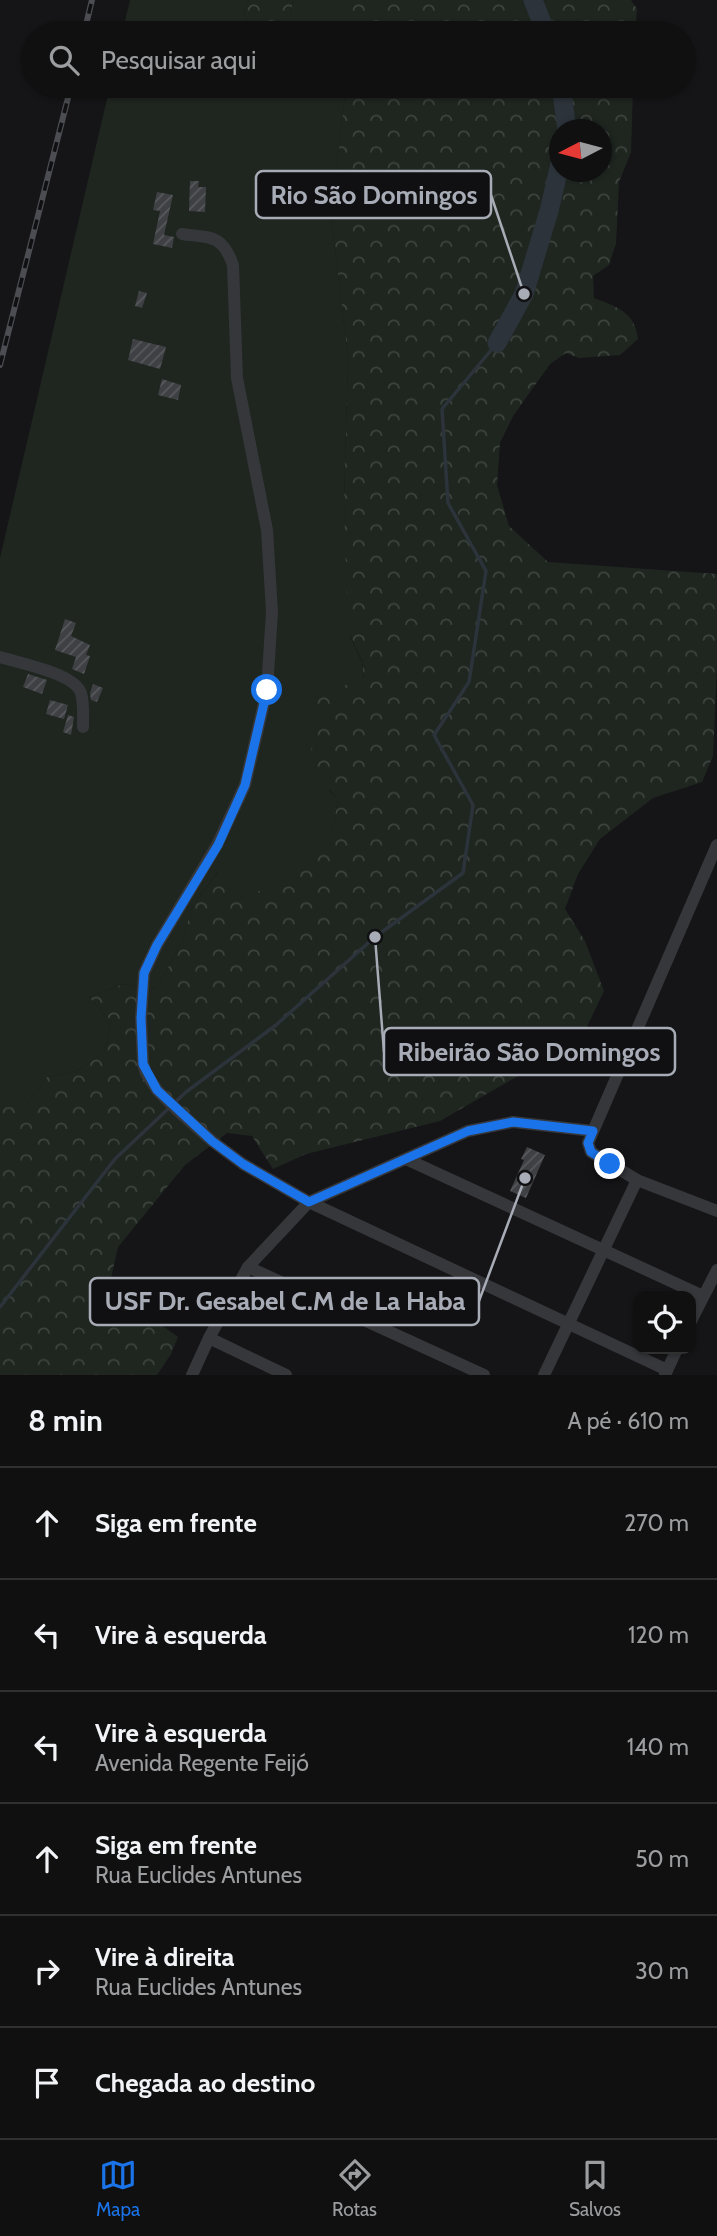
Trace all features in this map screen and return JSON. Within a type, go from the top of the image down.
[{"type":"street","points":[[182,234],[219,241],[227,248],[233,265],[237,378],[267,530],[272,612],[267,690],[245,785],[218,845],[157,945],[144,973],[141,1018],[143,1064],[157,1090],[212,1141],[243,1164],[309,1202],[666,1373],[675,1354]]},
{"type":"street","points":[[0,657],[55,673],[78,688],[81,694],[83,727]]},
{"type":"street","points":[[717,845],[588,1143],[591,1152],[637,1180],[717,1211]]},
{"type":"street","points":[[192,1375],[248,1267],[309,1202],[468,1131],[513,1122],[593,1131]]},
{"type":"street","points":[[406,1159],[703,1296]]},
{"type":"street","points":[[544,1375],[637,1180]]},
{"type":"street","points":[[248,1267],[484,1375]]},
{"type":"street","points":[[696,1311],[717,1270]]},
{"type":"street","points":[[209,1338],[286,1375]]},
{"type":"green space","points":[[130,0],[249,0],[244,11],[247,21],[125,21]]},
{"type":"green space","points":[[249,0],[293,0],[290,21],[247,21],[244,11]]},
{"type":"green space","points":[[293,0],[352,0],[352,21],[290,21]]},
{"type":"green space","points":[[352,0],[631,0],[637,9],[636,21],[352,21]]},
{"type":"green space","points":[[107,98],[345,98],[331,216],[348,357],[344,504],[350,636],[362,662],[364,680],[340,687],[329,790],[338,800],[329,846],[257,892],[232,901],[219,870],[193,906],[179,948],[156,989],[123,984],[89,997],[111,1021],[105,1051],[77,1071],[47,1077],[25,1107],[0,1107],[0,558]]},
{"type":"green space","points":[[345,98],[633,98],[631,152],[619,182],[616,243],[609,265],[593,276],[594,298],[624,312],[633,322],[638,339],[620,355],[579,358],[566,353],[550,364],[513,416],[500,443],[497,485],[509,526],[548,562],[717,574],[713,756],[702,782],[653,798],[600,839],[578,874],[565,909],[585,941],[604,991],[584,1033],[552,1066],[518,1076],[440,1121],[306,1154],[273,1169],[252,1136],[227,1133],[185,1165],[118,1247],[109,1287],[178,1337],[157,1375],[0,1375],[0,1107],[25,1107],[47,1077],[77,1071],[105,1051],[111,1021],[89,997],[123,984],[156,989],[179,948],[193,906],[220,869],[233,900],[257,892],[329,845],[338,800],[315,764],[311,741],[314,715],[318,699],[340,687],[364,679],[362,661],[348,631],[344,504],[348,357],[331,216]]},
{"type":"building","points":[[190,181],[199,181],[198,187],[206,187],[205,212],[189,211]]},
{"type":"building","points":[[157,192],[173,195],[164,235],[174,237],[172,248],[153,244],[160,211],[153,210]]},
{"type":"building","points":[[139,291],[147,293],[142,308],[135,306]]},
{"type":"building","points":[[133,339],[166,347],[160,369],[128,360]]},
{"type":"building","points":[[162,379],[181,385],[178,400],[158,395]]},
{"type":"building","points":[[65,619],[76,623],[71,636],[90,645],[86,655],[90,656],[84,674],[72,669],[76,657],[55,650]]},
{"type":"building","points":[[28,674],[47,680],[42,694],[23,687]]},
{"type":"building","points":[[93,684],[103,688],[97,702],[91,700]]},
{"type":"building","points":[[50,700],[68,705],[64,719],[46,714]]},
{"type":"building","points":[[68,715],[74,717],[71,735],[63,732]]},
{"type":"building","points":[[527,1147],[545,1155],[526,1198],[510,1191]]},
{"type":"waterway","points":[[533,0],[541,21]]},
{"type":"waterway","points":[[563,98],[566,119]]},
{"type":"waterway","points":[[497,343],[524,294],[556,182]]},
{"type":"waterway","points":[[0,1307],[115,1159],[186,1092],[276,1025],[375,937],[463,873],[473,805],[434,735],[469,682],[486,571],[448,503],[442,409],[497,343]]},
{"type":"railway","points":[[87,21],[92,0]]},
{"type":"railway","points":[[0,365],[68,98]]},
{"type":"place","name":"Rio São Domingos","points":[[524,294]]},
{"type":"place","name":"Ribeirão São Domingos","points":[[375,937]]},
{"type":"place","name":"USF Dr. Gesabel C.M de La Haba","points":[[525,1178]]},
{"type":"route","points":[[267,690],[245,785],[218,845],[157,945],[144,973],[141,1018],[143,1064],[157,1090],[177,1111],[243,1164],[309,1202],[468,1131],[513,1122],[593,1131],[588,1143],[591,1152],[610,1164]]}]
